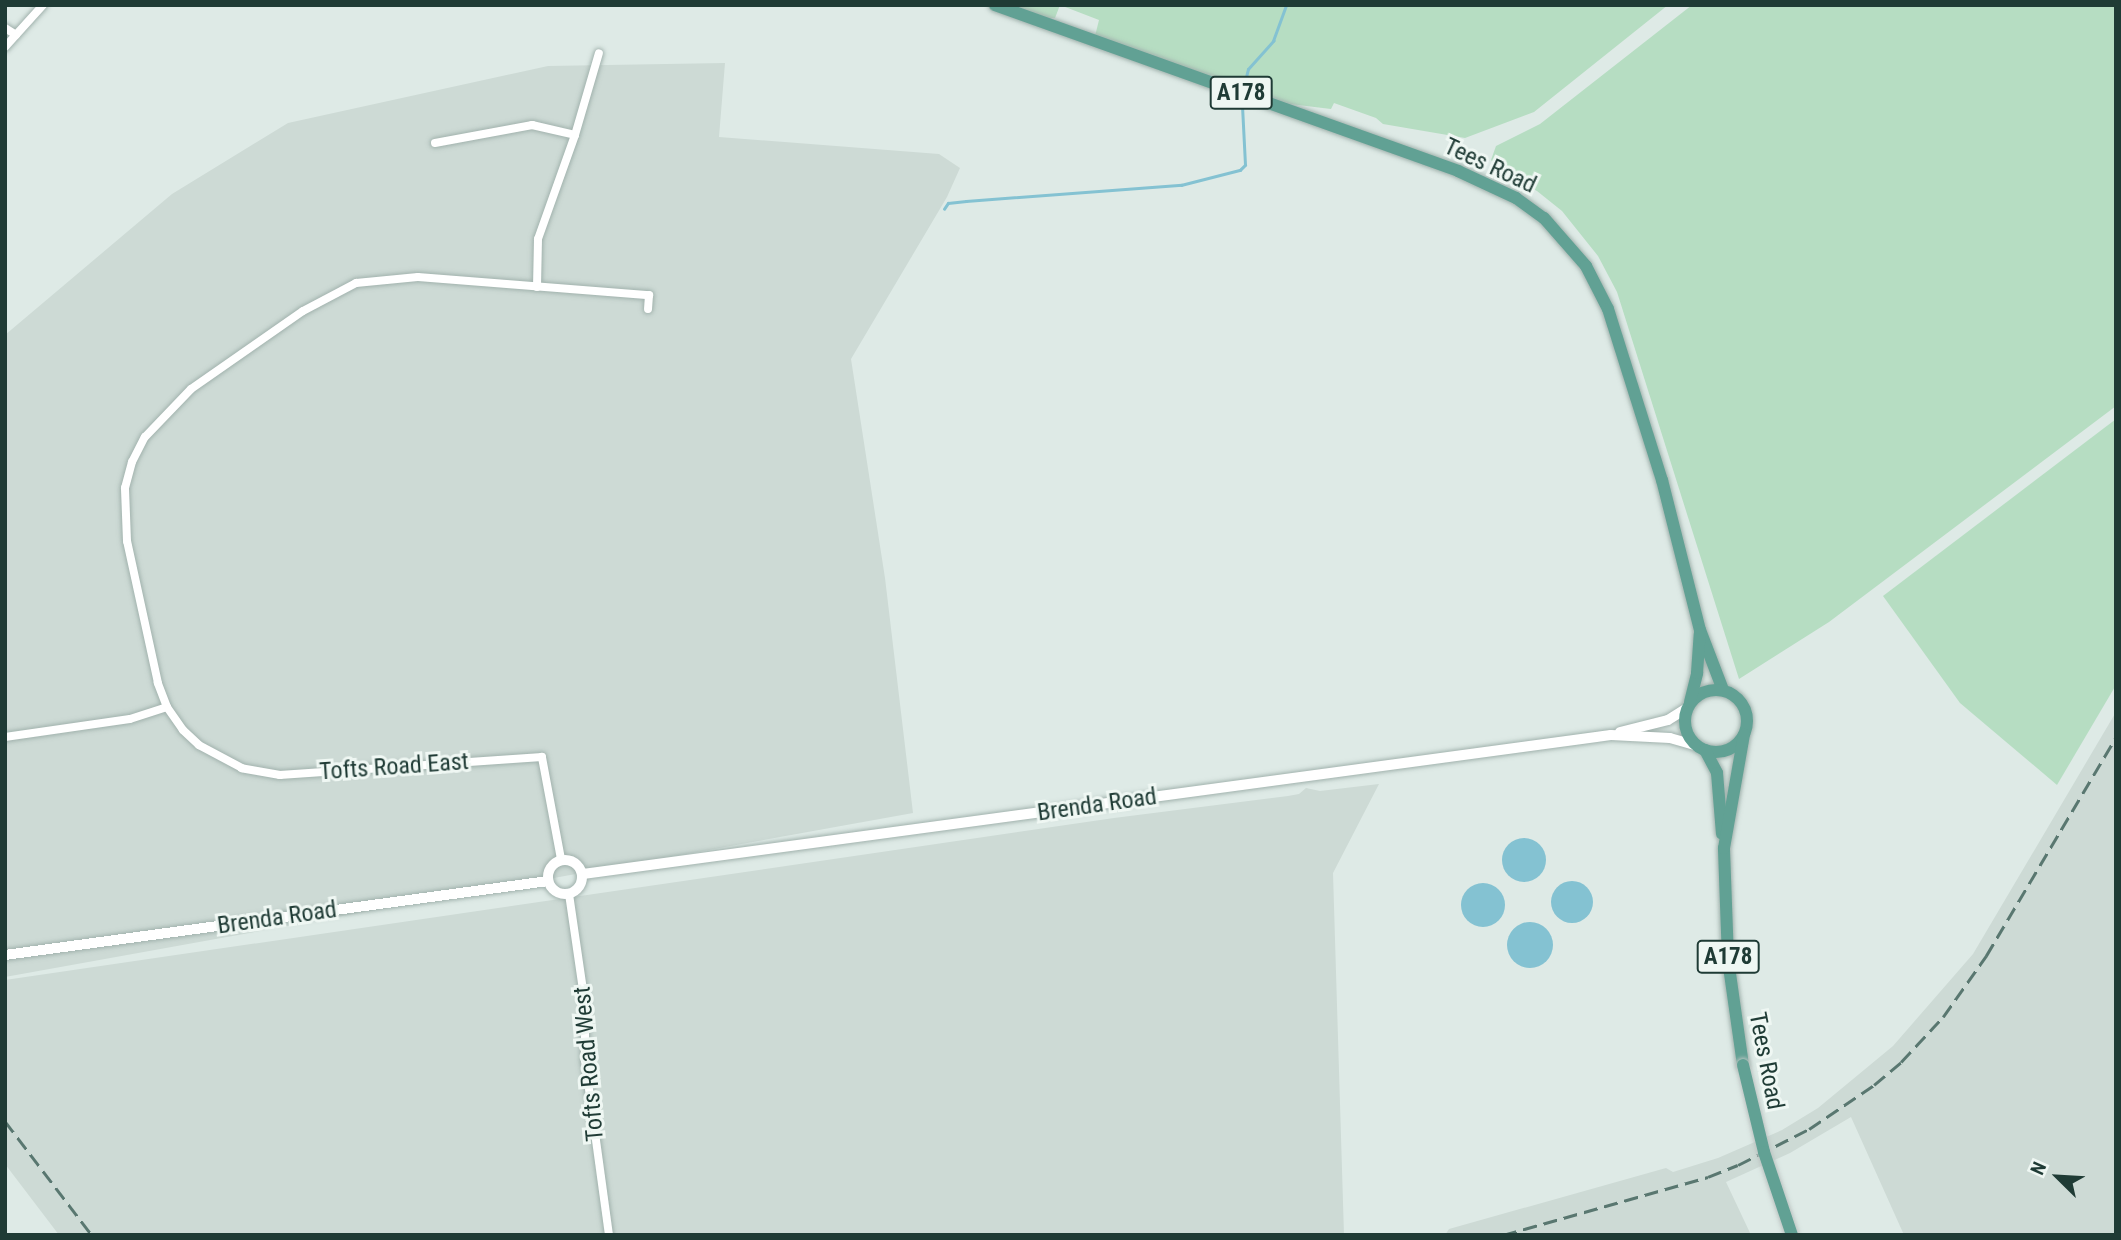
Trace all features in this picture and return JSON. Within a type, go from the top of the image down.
[{"type":"main road","name":"Tees Road","points":[[995,5],[1458,171],[1516,198],[1544,218],[1586,266],[1608,309],[1666,493],[1700,630],[1723,690]]},
{"type":"main road","name":"Tees Road","points":[[1688,706],[1697,673],[1700,630]]},
{"type":"main road","points":[[1688,706],[1699,695],[1711,690],[1723,690]]},
{"type":"main road","name":"A178","points":[[1723,690],[1734,695],[1745,710],[1744,735]]},
{"type":"main road","name":"A178","points":[[1688,706],[1685,724],[1689,736],[1702,748]]},
{"type":"main road","name":"Brenda Road","points":[[583,874],[1611,735],[1668,720],[1688,706]]},
{"type":"main road","name":"Brenda Road","points":[[1611,735],[1670,738],[1702,748]]},
{"type":"main road","name":"Tees Road","points":[[1724,848],[1744,735]]},
{"type":"main road","points":[[1702,748],[1724,751],[1744,735]]},
{"type":"main road","name":"Tees Road","points":[[1702,748],[1717,773],[1724,848],[1728,959],[1744,1065],[1764,1152],[1792,1235]]},
{"type":"main road","points":[[561,859],[574,861],[583,874],[577,890],[569,894],[552,890],[548,881],[554,863],[561,859]]},
{"type":"main road","name":"Brenda Road","points":[[5,955],[548,881]]},
{"type":"street","points":[[5,47],[43,5]]},
{"type":"street","points":[[5,28],[16,35]]},
{"type":"street","points":[[537,287],[538,239],[575,135],[599,53]]},
{"type":"street","points":[[435,143],[532,125],[575,135]]},
{"type":"street","points":[[5,737],[130,719],[167,707],[153,661],[124,517],[125,488],[132,462],[145,437],[158,420],[191,389],[297,314],[356,283],[418,277],[649,295],[648,310]]},
{"type":"street","name":"Tofts Road East","points":[[167,707],[183,730],[199,745],[222,759],[261,773],[280,775],[542,757],[561,859]]},
{"type":"street","name":"Tofts Road West","points":[[569,894],[585,1004],[585,1060],[609,1235]]},
{"type":"shaded area","points":[[725,63],[719,137],[939,154],[960,168],[947,197],[851,359],[885,578],[913,813],[5,977],[5,335],[172,194],[288,123],[548,66]]},
{"type":"shaded area","points":[[2116,712],[2116,1235],[1904,1235],[1851,1117],[1790,1153],[1726,1182],[1751,1235],[1445,1235],[1449,1229],[1666,1168],[1673,1172],[1718,1158],[1782,1130],[1818,1108],[1893,1046],[1973,954]]},
{"type":"shaded area","points":[[1379,784],[1333,873],[1344,1235],[59,1235],[5,1164],[5,980],[1114,818],[1288,796],[1299,794],[1306,788],[1320,791]]},
{"type":"green space","points":[[1014,5],[1060,5],[1055,18],[1048,18]]},
{"type":"green space","points":[[1060,5],[1668,5],[1534,112],[1465,138],[1383,124],[1376,118],[1334,103],[1331,109],[1290,104],[1095,36],[1099,20]]},
{"type":"green space","points":[[1692,5],[2116,5],[2116,406],[1829,622],[1739,679],[1617,292],[1598,256],[1562,211],[1537,191],[1503,173],[1491,160],[1496,146],[1540,124]]},
{"type":"green space","points":[[2116,419],[2116,685],[2057,785],[1960,703],[1883,596]]},
{"type":"water","points":[[1524,838],[1540,844],[1546,860],[1540,876],[1524,882],[1508,876],[1502,860],[1508,844]]},
{"type":"water","points":[[1572,881],[1587,887],[1593,902],[1587,917],[1572,923],[1557,917],[1551,902],[1557,887]]},
{"type":"water","points":[[1483,883],[1498,890],[1505,905],[1498,920],[1483,927],[1468,920],[1461,905],[1468,890]]},
{"type":"water","points":[[1530,922],[1546,929],[1553,945],[1546,961],[1530,968],[1514,961],[1507,945],[1514,929]]},
{"type":"waterway","points":[[1244,85],[1248,69],[1273,41],[1286,5]]},
{"type":"waterway","points":[[944,209],[948,203],[966,201],[1181,185],[1240,170],[1245,165],[1242,105]]},
{"type":"railway","points":[[1503,1235],[1708,1177],[1738,1165],[1809,1129],[1874,1085],[1901,1062],[1943,1017],[1986,956],[2116,737]]},
{"type":"railway","points":[[5,1121],[92,1235]]}]
